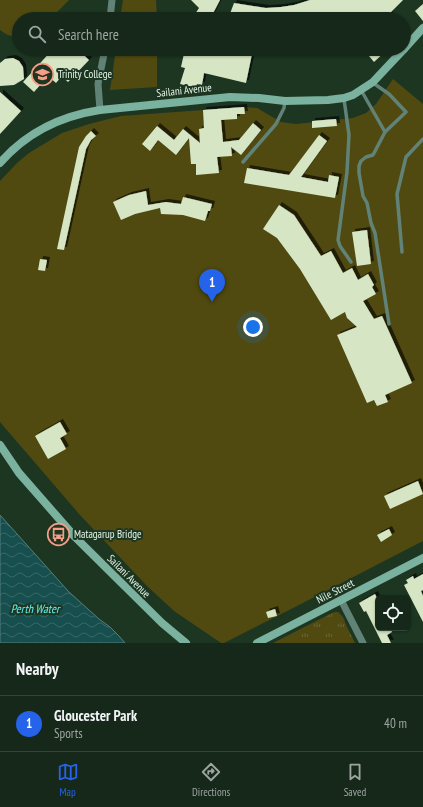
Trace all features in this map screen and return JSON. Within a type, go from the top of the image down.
[{"type":"street","points":[[111,12],[112,0]]},
{"type":"street","name":"Sailani Avenue","points":[[411,41],[422,29]]},
{"type":"street","points":[[100,110],[98,84],[104,56]]},
{"type":"street","name":"Sailani Avenue","points":[[0,163],[8,153],[40,129],[83,112],[230,97],[285,101],[344,98],[353,95],[376,79],[397,56]]},
{"type":"street","name":"Sailani Avenue","points":[[0,445],[23,477],[76,537],[147,609],[186,643]]},
{"type":"street","name":"Nile Street","points":[[257,643],[423,558]]},
{"type":"street","points":[[340,600],[363,643]]},
{"type":"lane","points":[[376,79],[376,85],[389,94],[406,112],[385,132],[373,155],[366,157],[361,161],[359,166],[363,196],[367,203],[371,223],[375,233],[389,324]]},
{"type":"lane","points":[[361,90],[385,132]]},
{"type":"lane","points":[[344,98],[349,142],[347,172],[338,240],[340,246],[351,262]]},
{"type":"lane","points":[[243,162],[276,124],[284,108],[285,101]]},
{"type":"lane","points":[[402,252],[397,194],[406,157],[423,139]]},
{"type":"green space","points":[[0,0],[69,0],[57,12],[12,12],[12,36],[0,30]]},
{"type":"green space","points":[[123,0],[156,0],[157,12],[121,12]]},
{"type":"green space","points":[[115,56],[157,56],[157,87],[110,90]]},
{"type":"green space","points":[[393,79],[423,104],[423,541],[224,643],[221,643],[174,611],[147,586],[80,515],[0,422],[0,181],[29,153],[62,133],[89,124],[121,116],[244,107],[257,108],[281,122],[296,124],[353,118],[366,113],[376,104]]},
{"type":"green space","points":[[338,612],[343,617],[355,643],[273,643],[332,613]]},
{"type":"water","name":"Perth Water","points":[[0,515],[69,592],[110,627],[125,643],[0,643]]},
{"type":"building","points":[[191,0],[220,0],[214,12],[196,12],[199,8]]},
{"type":"building","points":[[310,0],[403,0],[391,12],[231,12],[234,3],[266,8],[294,5]]},
{"type":"building","points":[[423,4],[423,21],[415,11]]},
{"type":"building","points":[[47,56],[85,56],[89,60],[68,82],[62,76],[56,83],[48,76],[34,92],[23,82]]},
{"type":"building","points":[[183,56],[252,56],[246,83],[204,73],[202,85],[197,84],[196,88],[180,84],[185,68],[181,67]]},
{"type":"building","points":[[369,56],[380,56],[374,62]]},
{"type":"building","points":[[13,58],[19,61],[23,67],[24,79],[14,85],[0,86],[0,63],[5,59]]},
{"type":"building","points":[[0,92],[21,111],[0,134]]},
{"type":"building","points":[[244,107],[245,114],[237,114],[237,119],[221,120],[223,142],[239,140],[253,123],[261,130],[241,155],[231,147],[232,156],[217,157],[219,173],[196,175],[196,164],[191,164],[189,138],[176,155],[158,140],[150,151],[142,144],[157,126],[174,140],[183,129],[200,143],[199,129],[204,128],[203,110]]},
{"type":"building","points":[[336,119],[337,126],[312,128],[312,121]]},
{"type":"building","points":[[91,131],[96,136],[91,140],[86,149],[64,250],[57,249],[79,147]]},
{"type":"building","points":[[319,135],[327,141],[301,177],[328,182],[329,175],[339,177],[335,198],[244,183],[247,168],[289,175]]},
{"type":"building","points":[[146,191],[148,205],[166,202],[181,204],[183,197],[212,204],[205,221],[183,215],[161,214],[160,208],[135,214],[121,220],[113,202],[129,195]]},
{"type":"building","points":[[279,205],[294,215],[321,256],[331,251],[343,273],[352,268],[358,280],[368,274],[374,285],[372,287],[376,294],[363,301],[374,319],[382,316],[412,383],[385,395],[388,402],[377,406],[374,400],[367,403],[337,335],[357,327],[347,318],[345,312],[331,320],[300,269],[277,238],[263,229]]},
{"type":"building","points":[[367,230],[371,264],[357,266],[352,232]]},
{"type":"building","points":[[40,259],[47,260],[45,271],[38,270]]},
{"type":"building","points":[[60,422],[67,434],[60,438],[66,449],[48,459],[35,436]]},
{"type":"building","points":[[418,481],[423,494],[390,509],[384,496]]},
{"type":"building","points":[[389,529],[392,535],[381,542],[377,535]]},
{"type":"building","points":[[423,574],[423,590],[421,591],[423,596],[423,622],[411,599],[411,595],[409,595],[404,585],[408,583],[406,580],[413,576],[414,579]]},
{"type":"building","points":[[375,594],[375,629],[366,611],[364,612],[359,603]]},
{"type":"building","points":[[275,609],[277,616],[268,618],[266,612]]},
{"type":"building","points":[[376,631],[392,631],[387,635],[391,643],[382,643]]},
{"type":"place","name":"Trinity College","points":[[43,74]]},
{"type":"place","name":"Gloucester Park","points":[[212,302]]},
{"type":"place","name":"Matagarup Bridge","points":[[58,534]]}]
